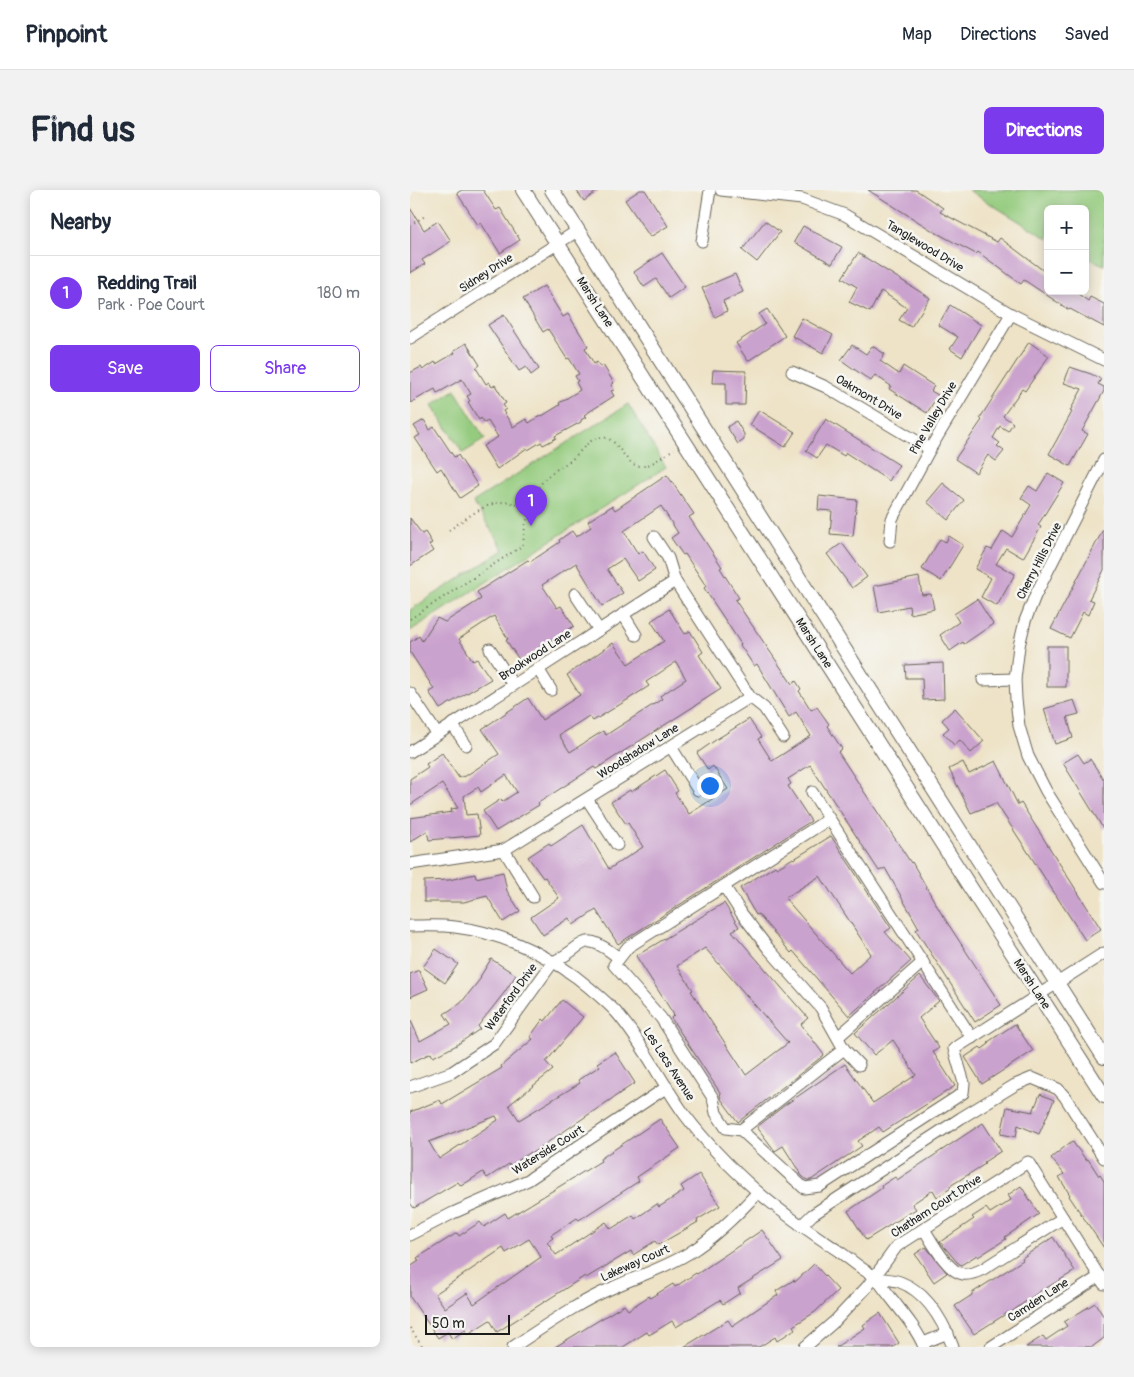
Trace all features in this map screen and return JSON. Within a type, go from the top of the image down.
[{"type":"main road","name":"Marsh Lane","points":[[523,190],[1104,1096]]},
{"type":"main road","name":"Marsh Lane","points":[[552,190],[1104,1057]]},
{"type":"street","points":[[702,241],[710,190]]},
{"type":"street","name":"Tanglewood Drive","points":[[721,190],[802,199],[845,215],[1011,314],[1104,360]]},
{"type":"street","name":"Sidney Drive","points":[[410,338],[578,231]]},
{"type":"street","name":"Pine Valley Drive","points":[[890,541],[892,519],[930,449],[1011,314]]},
{"type":"street","name":"Oakmont Drive","points":[[792,372],[826,387],[930,449]]},
{"type":"street","name":"Cherry Hills Drive","points":[[1104,460],[1035,596],[1025,621],[1019,646],[1015,679],[1019,726],[1028,756],[1046,791],[1104,883]]},
{"type":"street","points":[[654,537],[668,558],[674,581],[750,697],[764,708],[783,737]]},
{"type":"street","name":"Brookwood Lane","points":[[410,752],[674,581]]},
{"type":"street","points":[[575,594],[599,630]]},
{"type":"street","points":[[623,614],[636,635]]},
{"type":"street","points":[[490,649],[513,685]]},
{"type":"street","points":[[538,669],[551,690]]},
{"type":"street","points":[[984,680],[1015,679]]},
{"type":"street","points":[[410,693],[437,734]]},
{"type":"street","name":"Woodshadow Lane","points":[[410,864],[504,850],[750,697]]},
{"type":"street","points":[[452,724],[466,746]]},
{"type":"street","points":[[671,747],[698,790]]},
{"type":"street","points":[[812,792],[972,1038]]},
{"type":"street","points":[[587,799],[617,845]]},
{"type":"street","points":[[829,819],[628,947],[614,965],[661,1018],[713,1098],[716,1113],[726,1128],[740,1130],[804,1188],[820,1186],[963,1093],[964,1083],[954,1049],[1104,953]]},
{"type":"street","points":[[504,850],[534,897]]},
{"type":"street","points":[[724,886],[742,914],[768,948],[821,1008],[844,1048],[859,1065]]},
{"type":"street","name":"Les Lacs Avenue","points":[[410,926],[455,927],[499,937],[553,962],[575,977],[615,1011],[633,1034],[686,1116],[708,1143],[758,1192],[801,1226],[875,1276],[923,1345]]},
{"type":"street","points":[[553,962],[566,956],[577,945],[590,942],[604,946],[619,958]]},
{"type":"street","name":"Waterford Drive","points":[[410,1087],[452,1072],[494,1044],[553,962]]},
{"type":"street","points":[[838,1037],[923,962]]},
{"type":"street","points":[[740,1130],[844,1048]]},
{"type":"street","points":[[801,1226],[812,1215],[961,1118],[1014,1085],[1032,1078],[1058,1089],[1104,1158]]},
{"type":"street","name":"Waterside Court","points":[[410,1235],[453,1213],[528,1180],[667,1088]]},
{"type":"street","name":"Chatham Court Drive","points":[[805,1347],[835,1321],[875,1276],[897,1246],[1028,1162],[1063,1218]]},
{"type":"street","name":"Lakeway Court","points":[[513,1347],[572,1309],[688,1254],[715,1235],[758,1192]]},
{"type":"street","points":[[924,1229],[942,1258],[955,1270],[963,1274],[972,1274],[983,1269],[1063,1218],[1102,1280]]},
{"type":"street","name":"Les Lacs Avenue","points":[[875,1276],[899,1281],[914,1289],[924,1298],[948,1333],[952,1347]]},
{"type":"street","name":"Camden Lane","points":[[993,1347],[1102,1280]]},
{"type":"street","points":[[923,1345],[948,1333]]},
{"type":"path","points":[[410,225],[425,216]]},
{"type":"path","points":[[410,618],[517,550],[524,541],[530,510],[536,493],[546,479],[576,456],[591,441],[598,438],[610,439],[629,461],[642,466],[650,464],[674,448]]},
{"type":"path","points":[[449,530],[480,510],[500,503],[508,502],[530,510]]},
{"type":"path","points":[[410,1328],[422,1347]]},
{"type":"green space","points":[[968,190],[1104,190],[1104,265],[1089,259],[1089,205],[1044,205],[1044,237]]},
{"type":"green space","points":[[455,390],[485,439],[463,453],[432,405]]},
{"type":"green space","points":[[628,404],[666,467],[410,631],[410,610],[504,550],[473,502]]},
{"type":"building","points":[[462,190],[483,190],[496,210],[500,208],[520,240],[500,253],[481,223],[478,225],[457,193]]},
{"type":"building","points":[[576,190],[599,190],[584,201]]},
{"type":"building","points":[[640,190],[645,190],[668,226],[650,237],[625,200]]},
{"type":"building","points":[[868,190],[916,190],[943,208],[940,212],[997,242],[1000,238],[1044,271],[1044,293],[1024,280],[1021,284],[978,252],[976,254],[933,231]]},
{"type":"building","points":[[410,208],[424,230],[438,221],[451,241],[422,260],[425,264],[410,273]]},
{"type":"building","points":[[765,221],[780,232],[757,262],[742,250]]},
{"type":"building","points":[[803,226],[842,247],[832,264],[794,242]]},
{"type":"building","points":[[662,253],[685,287],[669,298],[656,279],[644,287],[634,272]]},
{"type":"building","points":[[858,253],[930,298],[911,327],[899,320],[907,308],[881,291],[870,312],[849,302],[857,287],[842,278]]},
{"type":"building","points":[[735,274],[743,292],[723,301],[727,311],[715,317],[702,288]]},
{"type":"building","points":[[544,286],[563,317],[568,314],[588,346],[585,348],[594,364],[597,362],[600,367],[603,365],[614,383],[611,385],[614,390],[611,391],[614,396],[584,415],[586,417],[581,422],[555,436],[556,438],[543,445],[541,442],[528,450],[527,448],[497,469],[483,446],[498,437],[488,421],[484,423],[481,418],[479,420],[468,402],[470,401],[467,396],[471,394],[462,379],[437,393],[435,389],[410,403],[410,373],[421,367],[423,370],[435,362],[436,364],[455,353],[454,351],[466,343],[480,365],[476,368],[486,384],[489,382],[492,387],[495,385],[506,403],[503,405],[506,409],[503,411],[513,427],[526,419],[529,423],[560,405],[559,403],[580,390],[575,376],[579,374],[548,329],[543,332],[523,299]]},
{"type":"building","points":[[1046,295],[1080,295],[1088,301],[1090,297],[1104,304],[1104,327],[1070,309]]},
{"type":"building","points":[[950,305],[981,325],[962,357],[950,349],[958,337],[938,325]]},
{"type":"building","points":[[767,309],[785,336],[748,361],[736,343],[765,324],[759,314]]},
{"type":"building","points":[[504,315],[539,369],[531,375],[526,367],[519,371],[488,325]]},
{"type":"building","points":[[802,318],[833,335],[823,353],[792,336]]},
{"type":"building","points":[[1029,342],[1049,356],[1025,391],[1022,389],[1003,416],[1013,423],[1008,431],[1000,426],[993,438],[1000,443],[997,446],[1004,451],[996,461],[988,455],[976,473],[955,459],[982,420],[980,418]]},
{"type":"building","points":[[852,345],[866,354],[872,346],[885,354],[880,361],[899,374],[903,366],[934,386],[931,391],[938,395],[927,413],[889,389],[891,386],[875,375],[871,381],[841,360]]},
{"type":"building","points":[[1070,367],[1101,379],[1098,384],[1104,387],[1104,391],[1082,431],[1088,434],[1070,466],[1049,454],[1082,389],[1064,383]]},
{"type":"building","points":[[713,370],[746,371],[745,405],[726,405],[726,383],[712,383]]},
{"type":"building","points":[[759,410],[795,432],[785,447],[750,425]]},
{"type":"building","points":[[826,419],[899,465],[889,481],[846,453],[844,456],[826,445],[817,458],[806,451]]},
{"type":"building","points":[[424,420],[430,430],[434,427],[454,457],[458,455],[478,486],[460,498],[441,468],[437,471],[415,438],[420,435],[414,426]]},
{"type":"building","points":[[736,421],[744,434],[744,440],[738,444],[727,427]]},
{"type":"building","points":[[1048,473],[1064,483],[1038,525],[1041,527],[1023,558],[1006,548],[996,564],[1015,574],[997,606],[981,597],[991,578],[975,569],[987,548],[992,550],[1003,531],[1012,537],[1031,505],[1021,498],[1029,486],[1037,491]]},
{"type":"building","points":[[667,475],[694,514],[689,517],[722,567],[720,568],[739,598],[735,600],[792,684],[796,681],[801,689],[799,691],[811,710],[817,707],[829,724],[827,726],[842,749],[838,752],[912,862],[941,913],[1001,1005],[975,1022],[916,930],[919,928],[885,868],[879,871],[810,765],[788,779],[791,784],[788,786],[811,821],[618,944],[596,910],[573,925],[569,918],[543,935],[531,917],[559,898],[528,857],[549,843],[551,846],[583,825],[609,869],[643,847],[628,823],[626,824],[611,802],[630,790],[631,792],[665,770],[678,791],[675,793],[689,814],[728,789],[713,766],[708,770],[697,753],[717,739],[749,719],[761,737],[758,739],[772,761],[811,736],[796,712],[789,717],[757,664],[754,666],[740,645],[704,588],[706,586],[685,554],[683,555],[671,538],[678,533],[661,506],[624,531],[638,554],[643,551],[655,570],[638,581],[623,559],[607,569],[623,593],[602,606],[576,563],[542,585],[557,608],[561,606],[574,626],[520,661],[506,640],[508,639],[494,616],[459,639],[473,661],[477,659],[491,679],[440,709],[429,692],[434,689],[410,652],[410,642],[419,636],[422,641],[437,618],[445,622],[481,599],[477,592],[528,560],[530,562],[560,542],[559,540],[572,531],[576,537],[591,527],[588,521],[612,506],[615,510]]},
{"type":"building","points":[[943,483],[964,500],[948,520],[927,502]]},
{"type":"building","points":[[819,496],[857,500],[853,536],[830,534],[832,511],[818,510]]},
{"type":"building","points":[[410,518],[422,534],[425,532],[432,543],[429,545],[433,551],[410,566]]},
{"type":"building","points":[[1104,528],[1104,570],[1089,599],[1094,601],[1088,615],[1083,612],[1070,638],[1051,629]]},
{"type":"building","points":[[949,536],[963,545],[941,581],[922,569],[940,539],[946,542]]},
{"type":"building","points":[[842,543],[867,577],[852,588],[827,554]]},
{"type":"building","points":[[919,577],[922,595],[931,594],[934,609],[910,614],[909,606],[879,612],[874,586]]},
{"type":"building","points":[[977,599],[993,624],[964,644],[963,642],[950,651],[940,635],[959,622],[954,614]]},
{"type":"building","points":[[669,609],[685,634],[690,631],[703,652],[699,655],[721,689],[596,769],[594,767],[538,803],[539,805],[496,831],[483,811],[501,799],[502,802],[517,792],[506,775],[481,792],[478,787],[464,796],[466,815],[477,814],[480,835],[429,840],[427,831],[410,842],[410,818],[452,812],[451,809],[458,808],[442,784],[410,805],[410,779],[428,767],[426,764],[442,753],[459,778],[464,777],[499,754],[482,729],[528,698],[542,720],[580,695],[567,675],[613,643],[628,664],[664,641],[651,621]],"holes":[[[676,662],[686,679],[660,696],[662,699],[606,735],[603,731],[570,752],[559,735],[589,716],[593,721],[624,702],[649,686],[646,682]]]},
{"type":"building","points":[[1047,646],[1066,646],[1066,687],[1047,687]]},
{"type":"building","points":[[943,663],[944,699],[923,700],[922,678],[906,678],[905,665]]},
{"type":"building","points":[[1074,700],[1079,714],[1067,717],[1073,738],[1055,744],[1044,709]]},
{"type":"building","points":[[955,708],[984,741],[971,753],[960,740],[954,745],[943,733],[949,728],[942,720]]},
{"type":"building","points":[[1078,754],[1084,763],[1090,759],[1104,780],[1104,830],[1063,763]]},
{"type":"building","points":[[996,761],[1018,805],[1021,803],[1101,929],[1085,940],[996,803],[971,813],[949,769],[963,762],[969,774]]},
{"type":"building","points":[[831,836],[891,928],[885,932],[911,961],[849,1016],[793,951],[791,953],[758,914],[756,915],[740,888],[775,866],[777,868]],"holes":[[[820,876],[871,954],[850,973],[785,898]]]},
{"type":"building","points":[[503,872],[507,891],[520,911],[503,922],[487,896],[464,902],[424,902],[424,881],[449,880],[475,874],[476,878]]},
{"type":"building","points":[[724,903],[739,927],[732,931],[808,1018],[801,1024],[824,1055],[738,1122],[721,1099],[721,1094],[671,1018],[674,1015],[636,956]],"holes":[[[705,948],[788,1043],[746,1075],[691,991],[693,990],[677,966]]]},
{"type":"building","points":[[436,949],[458,964],[445,983],[423,967]]},
{"type":"building","points":[[491,959],[516,975],[478,1026],[480,1029],[455,1046],[433,1057],[431,1053],[410,1063],[410,1019],[420,1041],[451,1024],[444,1014],[461,1003],[481,978]]},
{"type":"building","points":[[419,970],[428,989],[410,997],[410,974]]},
{"type":"building","points":[[920,976],[939,1001],[919,1018],[939,1048],[933,1052],[955,1086],[883,1132],[879,1127],[858,1141],[862,1146],[811,1180],[807,1180],[802,1176],[783,1146],[775,1151],[757,1127],[785,1105],[845,1064],[873,1103],[916,1075],[893,1040],[874,1055],[855,1033]]},
{"type":"building","points":[[562,1000],[583,1017],[546,1062],[553,1070],[509,1105],[519,1120],[580,1083],[578,1080],[600,1066],[597,1063],[615,1052],[635,1083],[510,1166],[509,1164],[487,1178],[483,1172],[461,1186],[458,1182],[414,1208],[410,1203],[410,1112],[440,1100],[442,1104],[502,1068],[501,1066],[533,1039],[530,1037],[543,1019],[545,1021]],"holes":[[[496,1116],[498,1120],[439,1159],[429,1142]]]},
{"type":"building","points":[[1015,1024],[1033,1051],[982,1084],[965,1057],[980,1047],[982,1049],[989,1044],[988,1042]]},
{"type":"building","points":[[1040,1094],[1054,1100],[1039,1134],[1018,1125],[1016,1137],[1001,1134],[1007,1107],[1033,1112]]},
{"type":"building","points":[[660,1119],[680,1148],[637,1177],[639,1181],[579,1220],[577,1218],[551,1235],[553,1238],[547,1242],[556,1255],[606,1222],[611,1229],[633,1215],[635,1219],[657,1204],[659,1207],[684,1191],[681,1186],[699,1174],[720,1206],[697,1220],[698,1222],[658,1245],[655,1241],[633,1255],[631,1251],[586,1278],[585,1276],[497,1332],[490,1320],[468,1334],[465,1330],[452,1339],[448,1332],[438,1338],[410,1297],[410,1267],[419,1261],[417,1258],[457,1233],[459,1236],[480,1222],[484,1227],[505,1213],[508,1218],[601,1161],[600,1159]],"holes":[[[529,1239],[541,1257],[474,1304],[467,1293],[445,1308],[435,1294],[503,1248],[506,1253]]]},
{"type":"building","points":[[983,1123],[1001,1151],[937,1197],[933,1190],[912,1204],[916,1209],[866,1240],[848,1211],[882,1188],[881,1186],[895,1177],[897,1180]]},
{"type":"building","points":[[1072,1141],[1104,1181],[1104,1248],[1069,1196],[1059,1177],[1064,1174],[1051,1158]]},
{"type":"building","points":[[1021,1186],[1039,1214],[978,1257],[977,1255],[961,1265],[957,1262],[940,1242],[974,1219],[972,1217],[986,1208],[990,1213],[1011,1200],[1008,1195]]},
{"type":"building","points":[[762,1230],[783,1260],[738,1288],[740,1293],[723,1304],[720,1300],[676,1327],[672,1321],[649,1335],[647,1332],[623,1347],[555,1347],[624,1305],[628,1310],[649,1296],[650,1298],[673,1284],[675,1287]]},
{"type":"building","points":[[1053,1237],[1075,1271],[1043,1289],[1010,1313],[974,1334],[955,1306],[1023,1260],[1022,1258]]},
{"type":"building","points":[[926,1247],[947,1273],[934,1282],[915,1254]]},
{"type":"building","points":[[814,1264],[838,1290],[815,1312],[793,1326],[795,1329],[777,1341],[775,1337],[759,1347],[684,1347],[728,1320],[732,1326],[778,1295],[776,1291],[794,1280],[795,1282]]},
{"type":"building","points":[[1095,1303],[1104,1317],[1104,1338],[1092,1347],[1026,1347],[1043,1336],[1046,1340],[1067,1326],[1064,1322]]},
{"type":"building","points":[[880,1313],[899,1343],[893,1347],[836,1347],[865,1328],[863,1325]]},
{"type":"place","name":"Redding Trail","points":[[531,526]]}]
